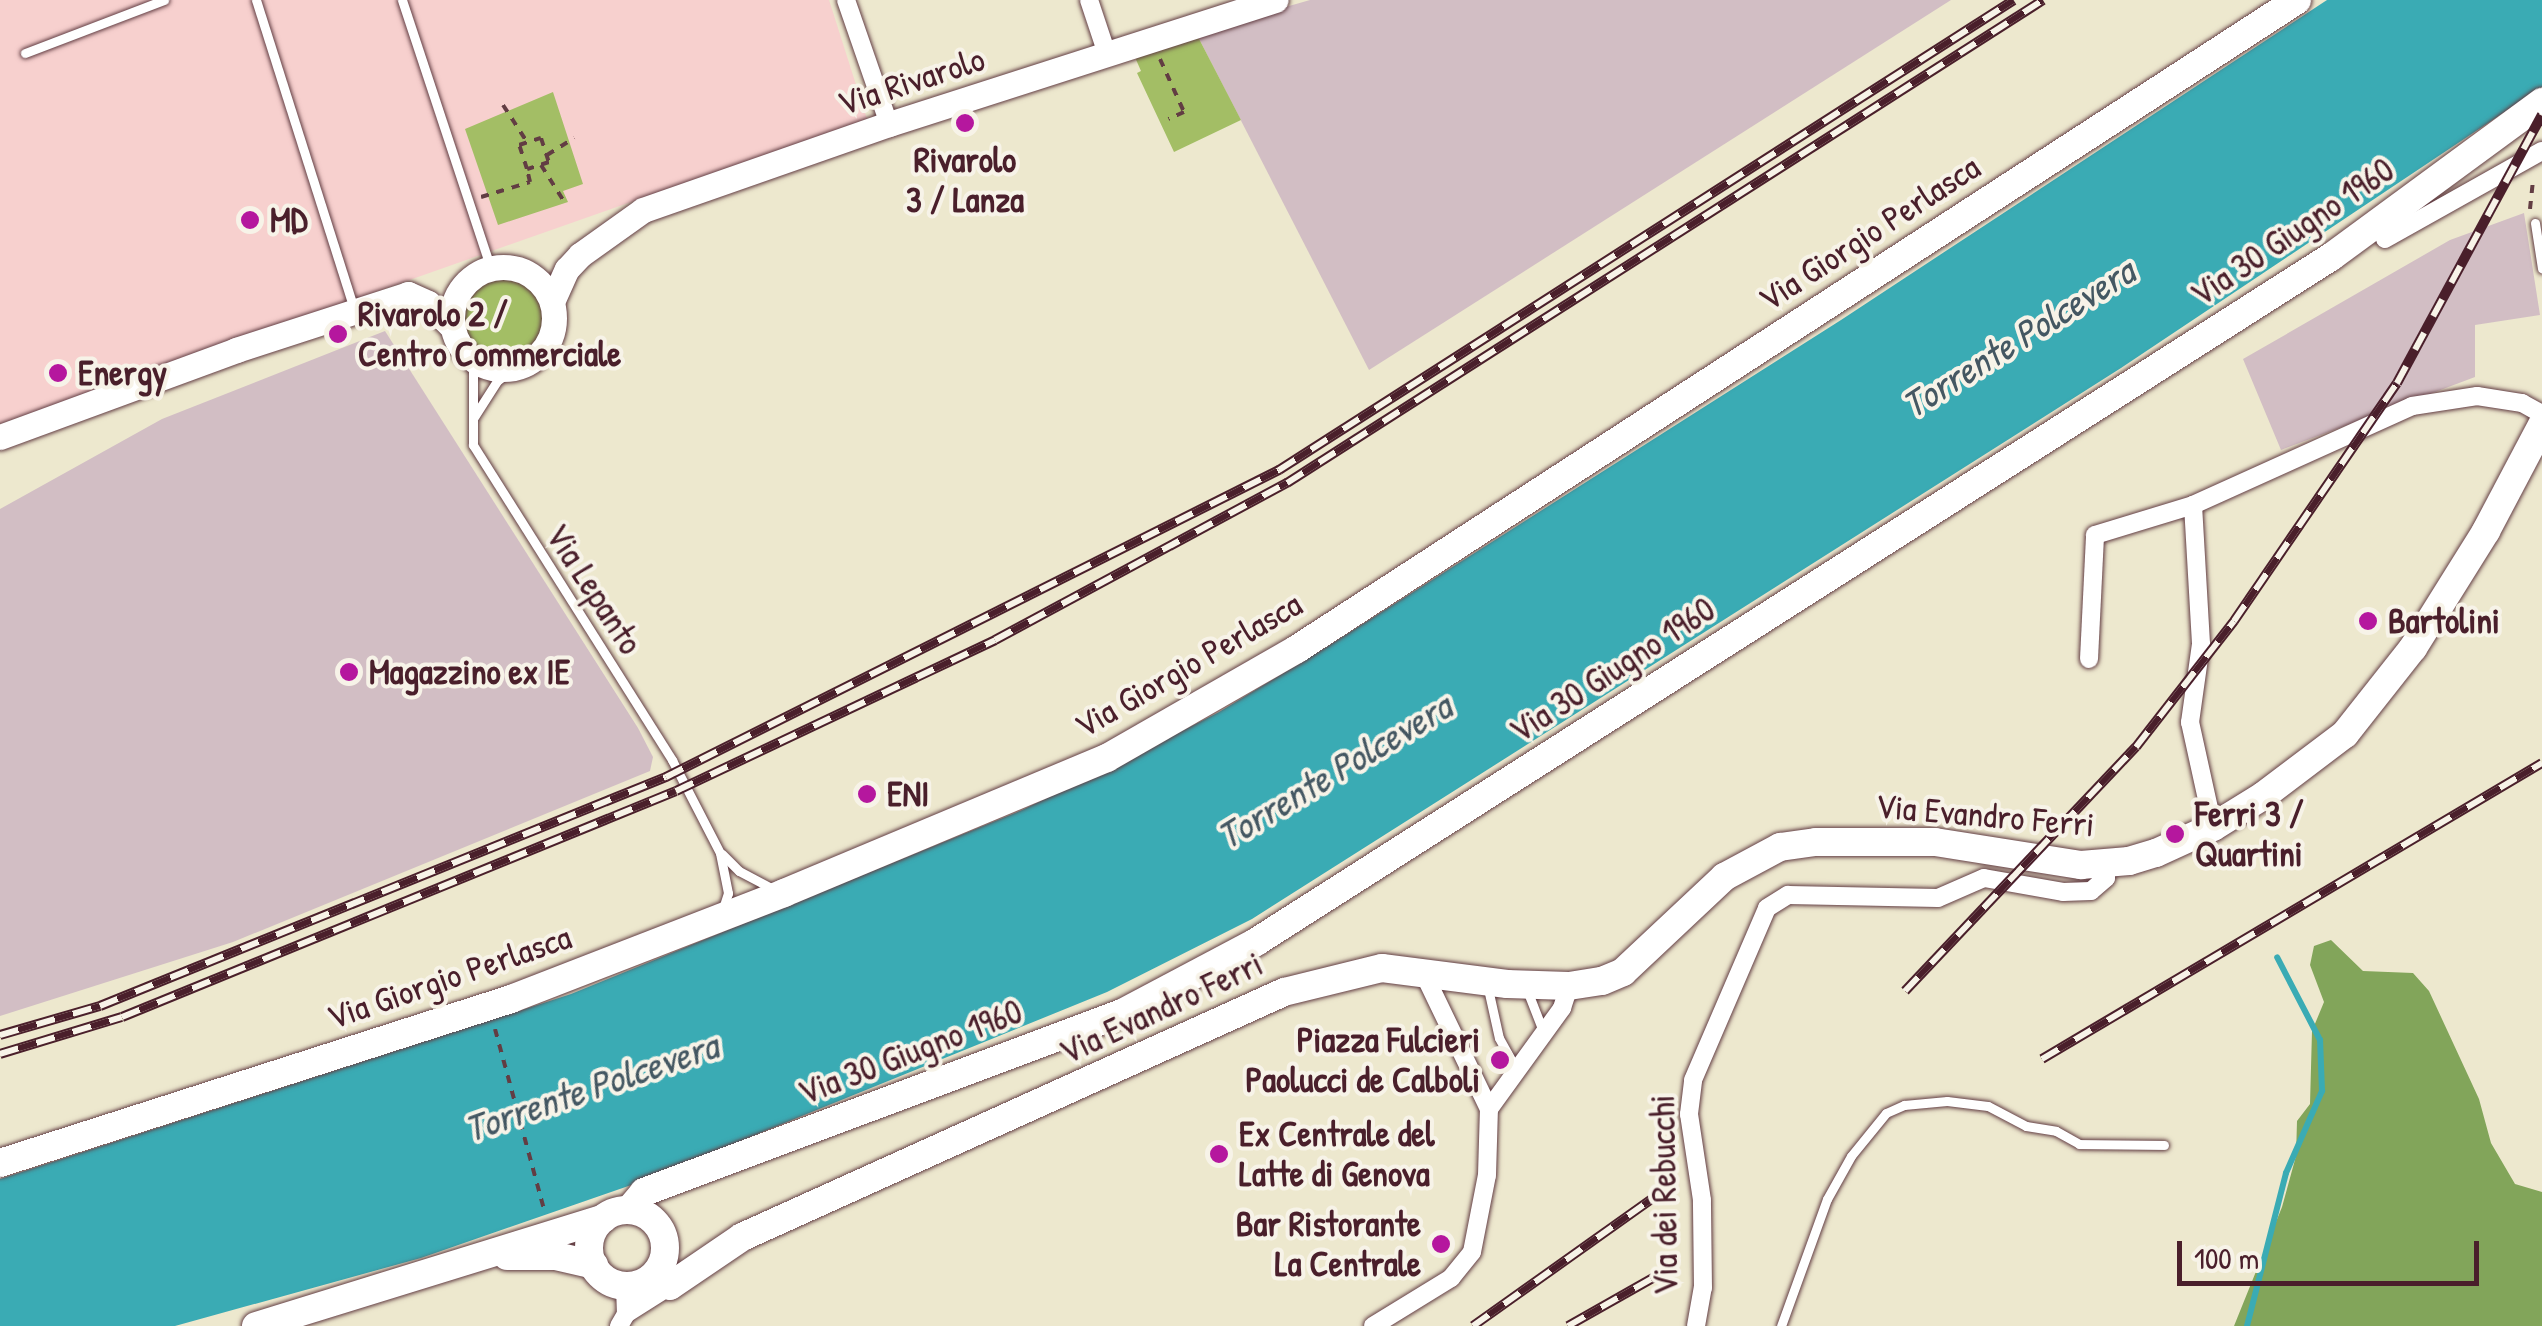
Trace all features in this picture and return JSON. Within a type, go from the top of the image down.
[{"type":"main road","name":"Via Rivarolo","points":[[513,369],[526,364],[548,344],[553,331],[552,302],[567,269],[580,255],[643,210],[1243,5],[1276,0]]},
{"type":"main road","name":"Via Giorgio Perlasca","points":[[0,1163],[500,1003],[784,893],[1107,758],[1297,649],[2297,0]]},
{"type":"main road","name":"Via 30 Giugno 1960","points":[[256,1326],[617,1214],[644,1192],[1122,1013],[1256,942],[2331,257],[2542,102]]},
{"type":"main road","name":"Via Rivarolo","points":[[491,268],[524,271],[580,255]]},
{"type":"main road","points":[[2,431],[354,312],[414,295],[462,287],[491,268]]},
{"type":"main road","points":[[524,271],[546,289],[552,302]]},
{"type":"main road","points":[[462,287],[452,313],[457,340],[474,360],[486,366],[513,369]]},
{"type":"main road","points":[[414,295],[441,312],[453,328]]},
{"type":"main road","name":"Via Evandro Ferri","points":[[635,1305],[723,1248],[1284,992],[1382,968],[1422,970],[1486,982],[1569,986],[1602,982],[1623,972],[1724,876],[1780,847],[1816,842],[1936,842],[2081,865],[2156,852],[2212,827],[2263,796],[2345,734],[2392,680],[2486,531],[2542,424]]},
{"type":"main road","points":[[480,1257],[556,1256],[594,1265],[635,1305],[659,1270],[662,1187]]},
{"type":"main road","points":[[594,1265],[590,1240],[617,1214]]},
{"type":"main road","name":"Via Evandro Ferri","points":[[617,1214],[661,1235],[723,1248]]},
{"type":"street","points":[[846,0],[889,124]]},
{"type":"street","points":[[1088,0],[1107,54]]},
{"type":"street","points":[[2385,239],[2539,160]]},
{"type":"street","points":[[2089,660],[2095,535],[2193,505],[2412,406],[2477,396],[2522,403],[2542,414]]},
{"type":"street","points":[[2193,505],[2201,644],[2190,722],[2212,827]]},
{"type":"street","name":"Via dei Rebucchi","points":[[1696,1326],[1703,1288],[1702,1200],[1689,1114],[1694,1080],[1767,908],[1788,895],[1938,898],[1984,878],[2062,892],[2090,891],[2106,878],[2106,863]]},
{"type":"street","points":[[1373,1326],[1451,1278],[1472,1252],[1487,1175],[1490,1110],[1422,970]]},
{"type":"street","points":[[1490,1110],[1562,1008],[1569,986]]},
{"type":"street","points":[[302,1326],[450,1276],[480,1257]]},
{"type":"lane","points":[[25,53],[164,0]]},
{"type":"lane","points":[[256,0],[354,312]]},
{"type":"lane","points":[[402,0],[491,268]]},
{"type":"lane","points":[[2534,223],[2542,268]]},
{"type":"lane","points":[[473,420],[474,360]]},
{"type":"lane","points":[[473,420],[497,381],[513,369]]},
{"type":"lane","name":"Via Lepanto","points":[[473,420],[473,446],[672,760],[720,852]]},
{"type":"lane","points":[[720,852],[754,881],[784,893]]},
{"type":"lane","points":[[718,918],[728,893],[720,852]]},
{"type":"lane","points":[[1486,982],[1498,1038],[1517,1071]]},
{"type":"lane","points":[[1525,984],[1530,1007],[1545,1033]]},
{"type":"lane","points":[[1781,1326],[1827,1199],[1850,1156],[1886,1113],[1904,1105],[1947,1102],[1988,1106],[2026,1126],[2056,1131],[2079,1144],[2164,1146]]},
{"type":"path","points":[[1163,57],[1160,64],[1185,120]]},
{"type":"path","points":[[503,105],[528,142]]},
{"type":"path","points":[[1168,119],[1182,112]]},
{"type":"path","points":[[481,197],[530,182],[518,145],[541,138],[548,162],[526,169]]},
{"type":"path","points":[[546,155],[574,138]]},
{"type":"path","points":[[2534,223],[2530,205],[2539,160]]},
{"type":"path","points":[[540,164],[564,198]]},
{"type":"path","points":[[492,1015],[544,1208]]},
{"type":"shaded area","points":[[0,0],[829,0],[867,119],[0,424]]},
{"type":"shaded area","points":[[1310,0],[1951,0],[1369,370],[1196,33]]},
{"type":"shaded area","points":[[2524,213],[2540,315],[2475,325],[2475,377],[2281,450],[2243,359],[2450,240]]},
{"type":"shaded area","points":[[385,331],[638,728],[653,757],[650,771],[233,942],[0,1016],[0,509],[162,419]]},
{"type":"green space","points":[[1196,33],[1241,120],[1174,152],[1137,73],[1141,71],[1134,55]]},
{"type":"green space","points":[[553,92],[583,184],[563,191],[568,202],[498,225],[465,129]]},
{"type":"green space","points":[[504,272],[522,275],[537,285],[547,300],[547,336],[537,351],[522,361],[504,364],[486,361],[471,351],[461,336],[458,318],[461,300],[471,285],[486,275]]},
{"type":"green space","points":[[2331,940],[2363,971],[2413,973],[2429,991],[2479,1099],[2491,1143],[2515,1184],[2542,1192],[2542,1326],[2234,1326],[2282,1207],[2296,1156],[2297,1121],[2310,1104],[2312,1031],[2324,1002],[2310,965],[2314,946]]},
{"type":"water","name":"Torrente Polcevera","points":[[2327,0],[2542,0],[2542,87],[2121,368],[1252,919],[1107,992],[640,1182],[421,1258],[175,1326],[0,1326],[0,1179],[571,994],[1022,810],[1114,766],[1219,712],[1325,648],[1841,320]]},
{"type":"waterway","points":[[2247,1326],[2286,1173],[2322,1091],[2320,1040],[2277,957]]},
{"type":"railway","points":[[0,1035],[100,1006],[666,777],[1279,470],[2014,0]]},
{"type":"railway","points":[[0,1054],[122,1017],[676,791],[995,640],[1287,483],[2043,0]]},
{"type":"railway","points":[[1905,991],[2136,747],[2234,621],[2397,383],[2542,115]]},
{"type":"railway","points":[[2042,1059],[2542,763]]},
{"type":"railway","points":[[1473,1326],[1663,1191]]},
{"type":"railway","points":[[1568,1326],[1667,1270]]},
{"type":"place","name":"Rivarolo 3 / Lanza","points":[[965,123]]},
{"type":"place","name":"MD","points":[[250,220]]},
{"type":"place","name":"Rivarolo 2 / Centro Commerciale","points":[[338,334]]},
{"type":"place","name":"Energy","points":[[58,373]]},
{"type":"place","name":"Bartolini","points":[[2368,621]]},
{"type":"place","name":"Magazzino ex IE","points":[[349,672]]},
{"type":"place","name":"ENI","points":[[867,794]]},
{"type":"place","name":"Ferri 3 / Quartini","points":[[2175,834]]},
{"type":"place","name":"Piazza Fulcieri Paolucci de Calboli","points":[[1500,1060]]},
{"type":"place","name":"Ex Centrale del Latte di Genova","points":[[1219,1154]]},
{"type":"place","name":"Bar Ristorante La Centrale","points":[[1441,1244]]}]
